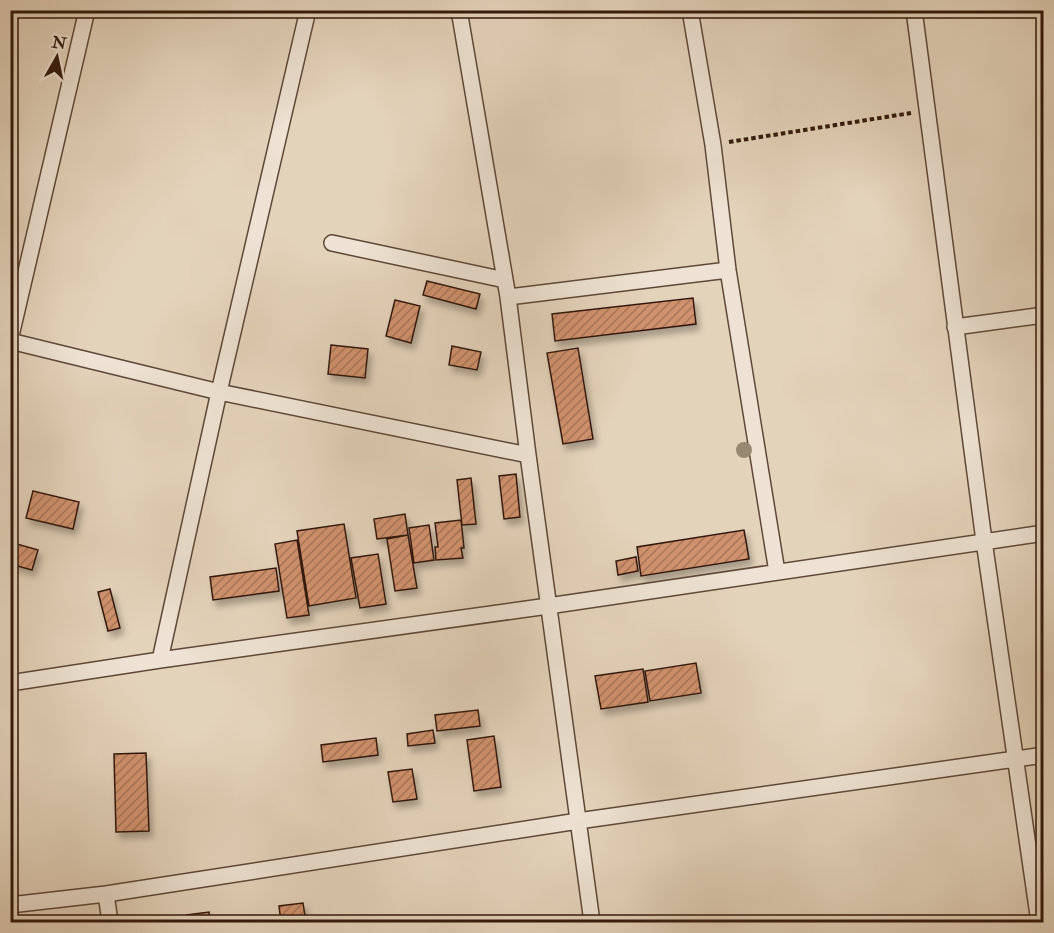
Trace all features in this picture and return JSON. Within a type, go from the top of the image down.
[{"type":"street","points":[[87,10],[10,341],[219,392],[528,455]]},
{"type":"street","points":[[160,660],[219,392],[308,10]]},
{"type":"street","points":[[459,10],[508,297],[592,922]]},
{"type":"street","points":[[690,10],[713,145],[728,270],[777,572]]},
{"type":"street","points":[[914,10],[984,541],[1039,922]]},
{"type":"street","points":[[332,243],[505,280]]},
{"type":"street","points":[[508,297],[728,270]]},
{"type":"street","points":[[955,327],[1044,315]]},
{"type":"street","points":[[10,683],[1044,533]]},
{"type":"street","points":[[10,905],[106,894],[578,821],[1044,755]]},
{"type":"street","points":[[106,894],[110,922]]},
{"type":"path","points":[[713,145],[928,111]]},
{"type":"building","points":[[427,281],[480,294],[476,309],[423,295]]},
{"type":"building","points":[[693,298],[696,324],[555,341],[552,314]]},
{"type":"building","points":[[395,300],[420,306],[411,343],[386,336]]},
{"type":"building","points":[[331,345],[368,349],[365,378],[328,374]]},
{"type":"building","points":[[452,346],[481,352],[477,370],[449,365]]},
{"type":"building","points":[[578,348],[593,439],[563,444],[547,353]]},
{"type":"building","points":[[516,474],[520,517],[504,519],[499,476]]},
{"type":"building","points":[[471,478],[476,524],[462,525],[457,480]]},
{"type":"building","points":[[33,491],[79,502],[73,529],[26,518]]},
{"type":"building","points":[[405,514],[408,535],[377,539],[374,519]]},
{"type":"building","points":[[461,520],[463,558],[436,560],[435,547],[438,547],[435,523]]},
{"type":"building","points":[[344,524],[356,598],[309,606],[297,531]]},
{"type":"building","points":[[429,525],[434,560],[414,563],[409,528]]},
{"type":"building","points":[[744,530],[749,559],[641,576],[637,547]]},
{"type":"building","points":[[408,535],[417,588],[395,591],[387,539]]},
{"type":"building","points":[[297,540],[309,615],[287,618],[275,544]]},
{"type":"building","points":[[10,542],[38,550],[32,570],[10,564]]},
{"type":"building","points":[[378,554],[386,604],[360,608],[351,558]]},
{"type":"building","points":[[636,557],[638,571],[618,575],[616,561]]},
{"type":"building","points":[[276,568],[279,591],[213,600],[210,577]]},
{"type":"building","points":[[110,589],[120,628],[108,631],[98,592]]},
{"type":"building","points":[[696,663],[701,693],[650,701],[645,671]]},
{"type":"building","points":[[643,669],[648,702],[601,709],[595,676]]},
{"type":"building","points":[[478,710],[480,726],[437,731],[435,715]]},
{"type":"building","points":[[433,730],[435,743],[408,746],[407,734]]},
{"type":"building","points":[[494,736],[501,787],[474,791],[467,740]]},
{"type":"building","points":[[376,738],[378,755],[323,762],[321,745]]},
{"type":"building","points":[[146,753],[149,831],[116,832],[114,754]]},
{"type":"building","points":[[412,769],[417,799],[393,802],[388,772]]},
{"type":"building","points":[[303,903],[306,922],[281,922],[279,906]]},
{"type":"building","points":[[209,912],[210,922],[188,922],[187,915]]},
{"type":"building","points":[[272,916],[273,922],[245,922],[245,920]]}]
